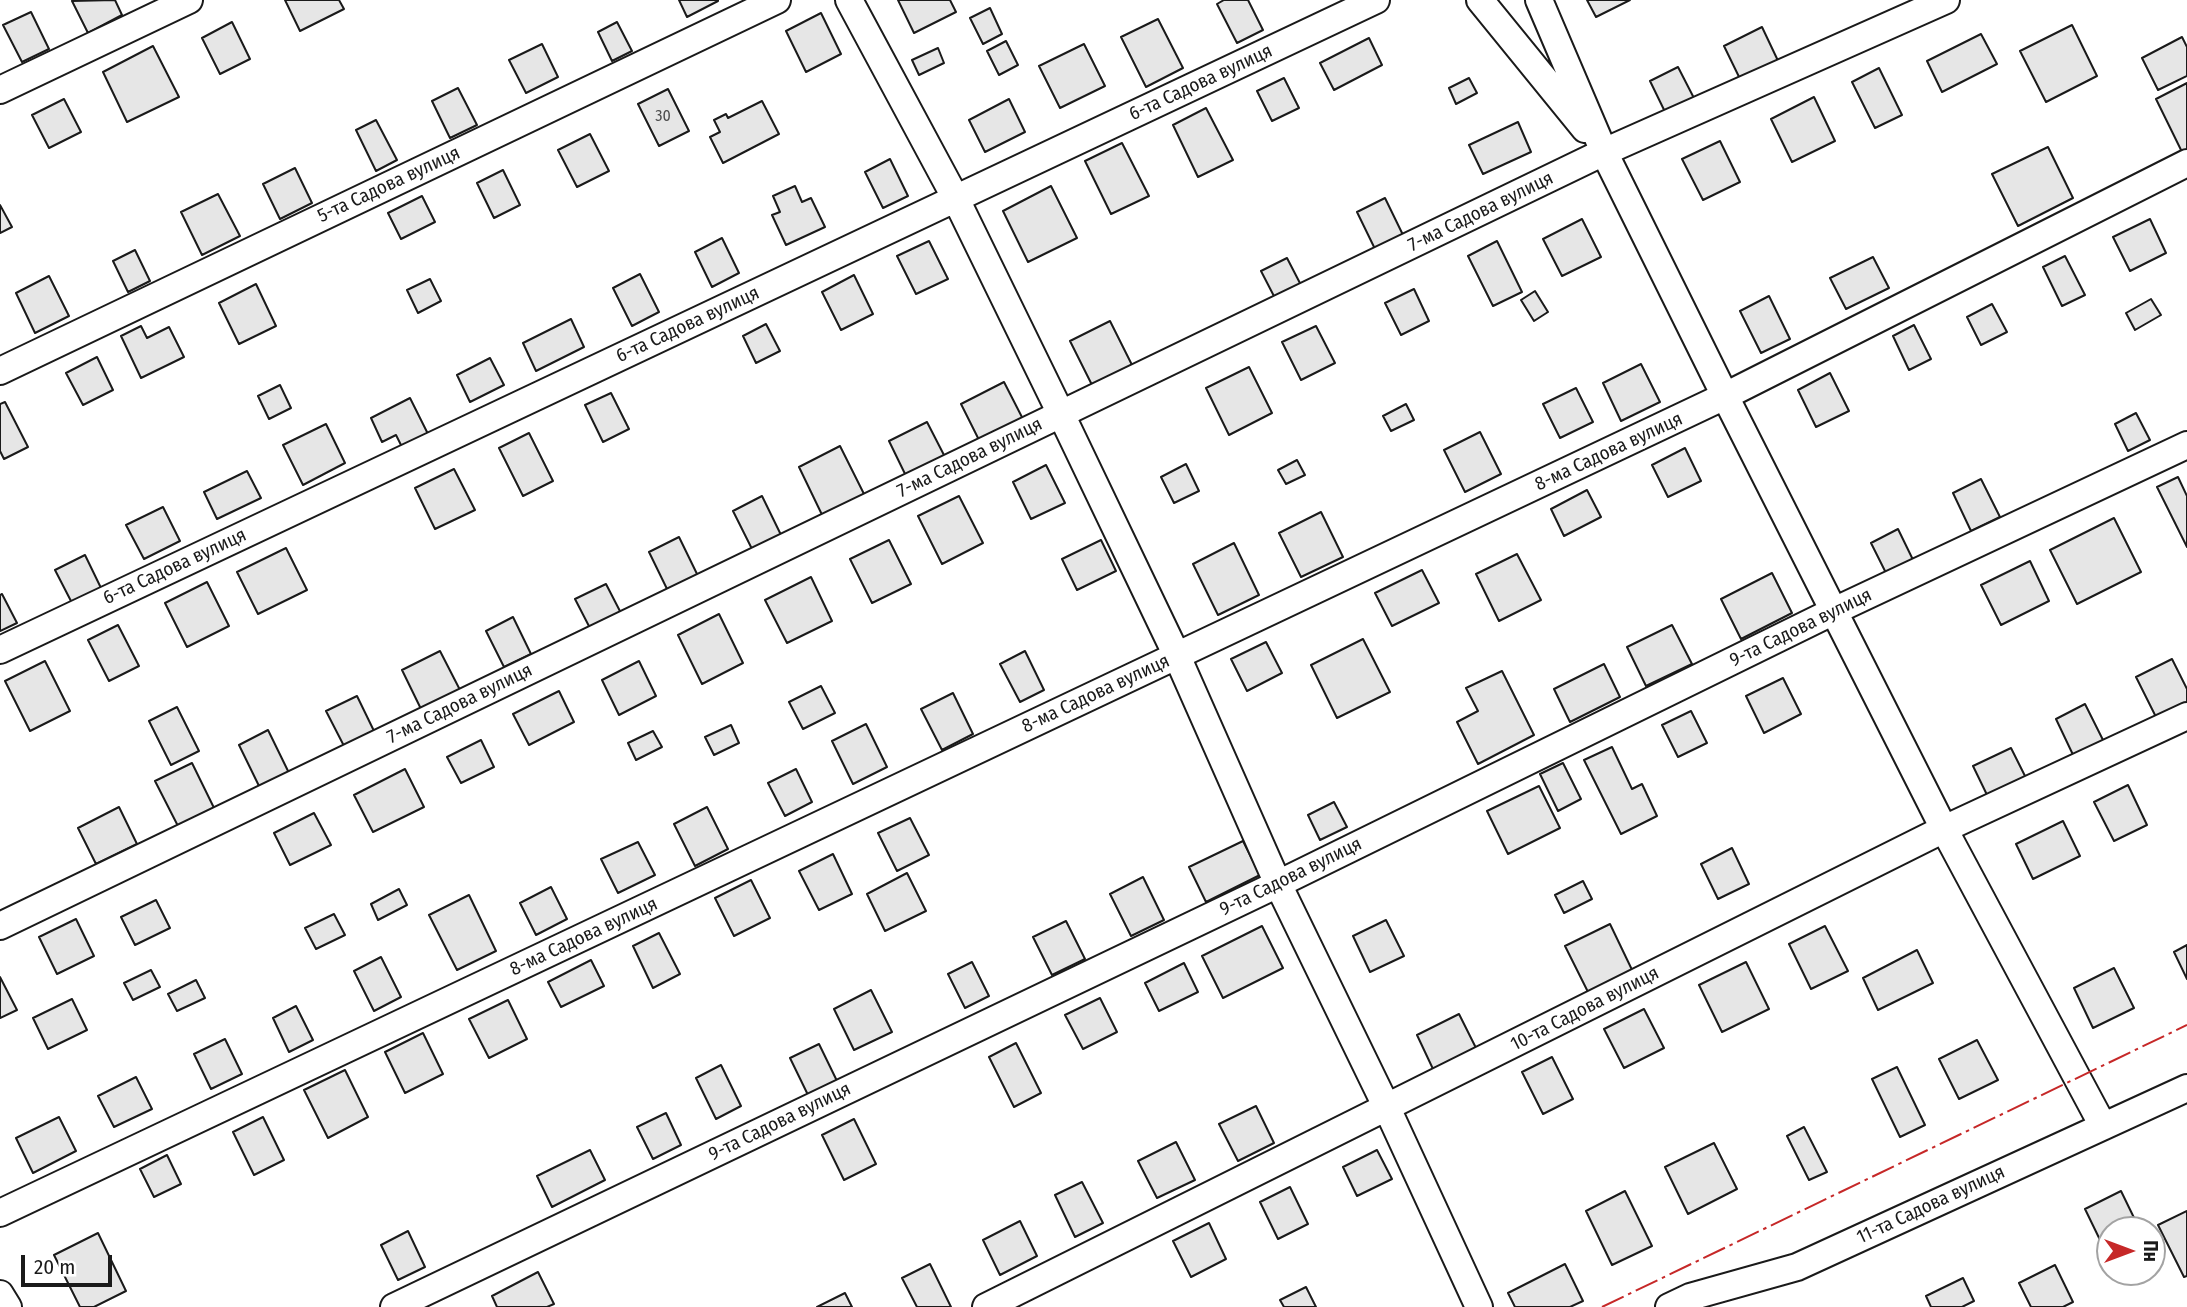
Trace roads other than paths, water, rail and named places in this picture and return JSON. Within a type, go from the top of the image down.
[{"type":"street","points":[[0,90],[189,0]]},
{"type":"street","name":"5-та Садова вулиця","points":[[0,370],[777,0]]},
{"type":"street","points":[[849,0],[956,199],[1061,414],[1177,656],[1278,884],[1387,1108],[1479,1307]]},
{"type":"street","name":"6-та Садова вулиця","points":[[0,650],[1376,0]]},
{"type":"street","points":[[1480,0],[1604,152]]},
{"type":"street","points":[[1539,0],[1604,152],[1725,397],[1944,829],[2103,1126]]},
{"type":"street","name":"7-ма Садова вулиця","points":[[0,926],[1604,152],[1945,0]]},
{"type":"street","name":"8-ма Садова вулиця","points":[[0,1213],[1725,397],[2187,163]]},
{"type":"street","name":"9-та Садова вулиця","points":[[394,1307],[1278,884],[1835,611],[2187,445]]},
{"type":"street","name":"10-та Садова вулиця","points":[[986,1307],[1944,829],[2187,716]]},
{"type":"street","name":"11-та Садова вулиця","points":[[1669,1307],[1690,1297],[1797,1267],[2187,1088]]},
{"type":"street","points":[[0,1294],[8,1307]]}]
